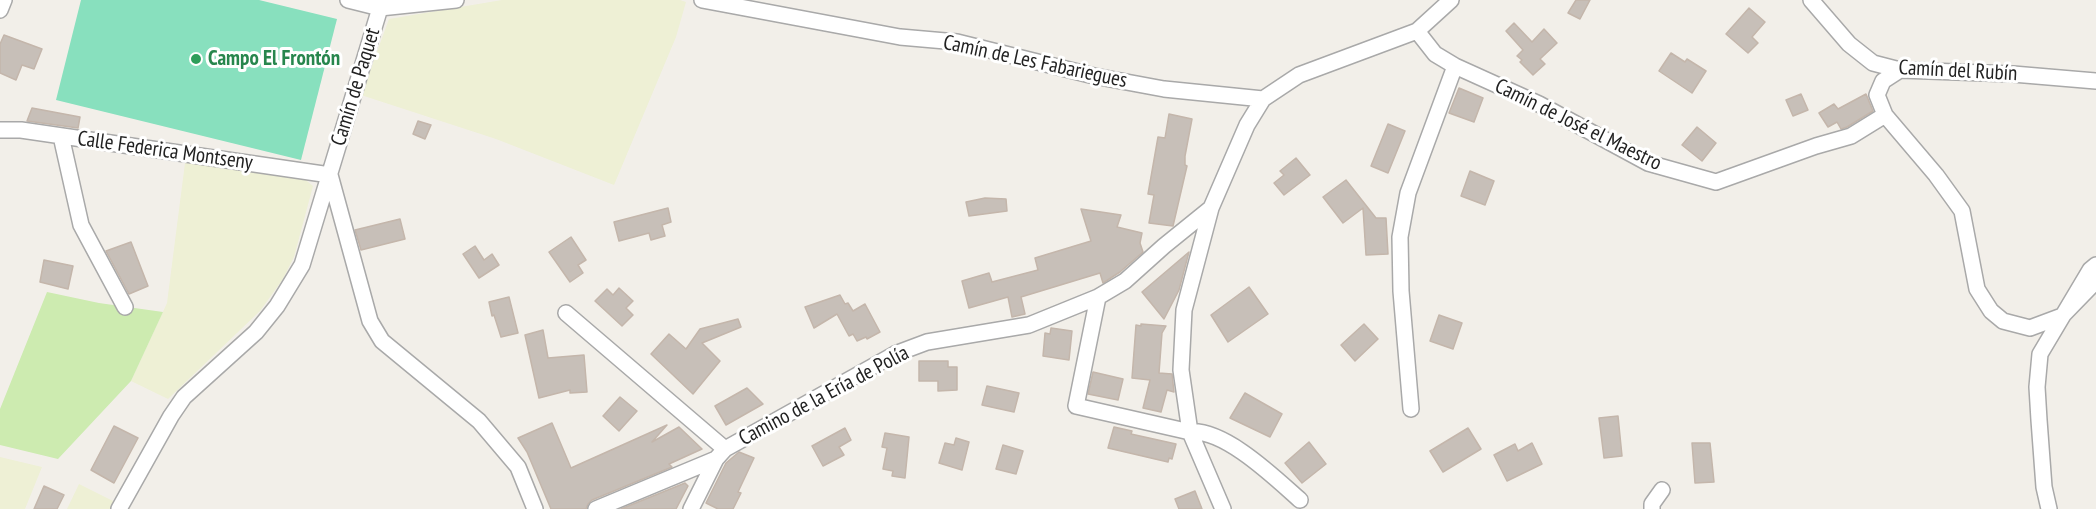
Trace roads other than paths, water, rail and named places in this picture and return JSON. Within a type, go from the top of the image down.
[{"type":"street","points":[[0,10],[4,0]]},
{"type":"street","points":[[348,0],[383,4],[456,0]]},
{"type":"street","name":"Camín de Les Fabariegues","points":[[702,0],[900,37],[957,42],[1094,76],[1164,89],[1263,99]]},
{"type":"street","name":"Camino de la Ería de Polía","points":[[692,509],[720,454],[896,354],[927,342],[1029,325],[1098,297],[1125,281],[1211,207],[1247,125],[1263,99],[1299,75],[1417,31],[1451,0]]},
{"type":"street","name":"Camín del Rubín","points":[[1810,0],[1849,44],[1873,63],[1900,70],[2013,74],[2096,81]]},
{"type":"street","name":"Camín de Paquet","points":[[119,509],[184,397],[256,332],[277,306],[302,265],[383,4]]},
{"type":"street","name":"Camín de José el Maestro","points":[[1417,31],[1435,54],[1455,66],[1539,104],[1648,163],[1716,182],[1851,136],[1885,115]]},
{"type":"street","points":[[1411,409],[1401,291],[1400,237],[1408,193],[1455,66]]},
{"type":"street","points":[[1900,70],[1883,81],[1877,95],[1885,115],[1936,175],[1962,212],[1977,289],[1991,311],[2003,321],[2030,328],[2062,316],[2096,281]]},
{"type":"street","name":"Calle Federica Montseny","points":[[0,130],[21,130],[330,175]]},
{"type":"street","points":[[61,136],[81,225],[125,307]]},
{"type":"street","points":[[330,175],[370,321],[382,341],[479,421],[518,467],[535,509]]},
{"type":"street","points":[[1211,207],[1183,319],[1181,370],[1190,432],[1223,509]]},
{"type":"street","points":[[2049,509],[2044,487],[2037,387],[2040,354],[2090,270],[2096,265]]},
{"type":"street","points":[[1098,297],[1076,406],[1190,432],[1201,431],[1247,454],[1300,500]]},
{"type":"street","points":[[566,313],[720,454],[596,509]]},
{"type":"street","points":[[1652,509],[1652,504],[1662,490]]},
{"type":"place","name":"Campo El Frontón","points":[[196,59]]}]
